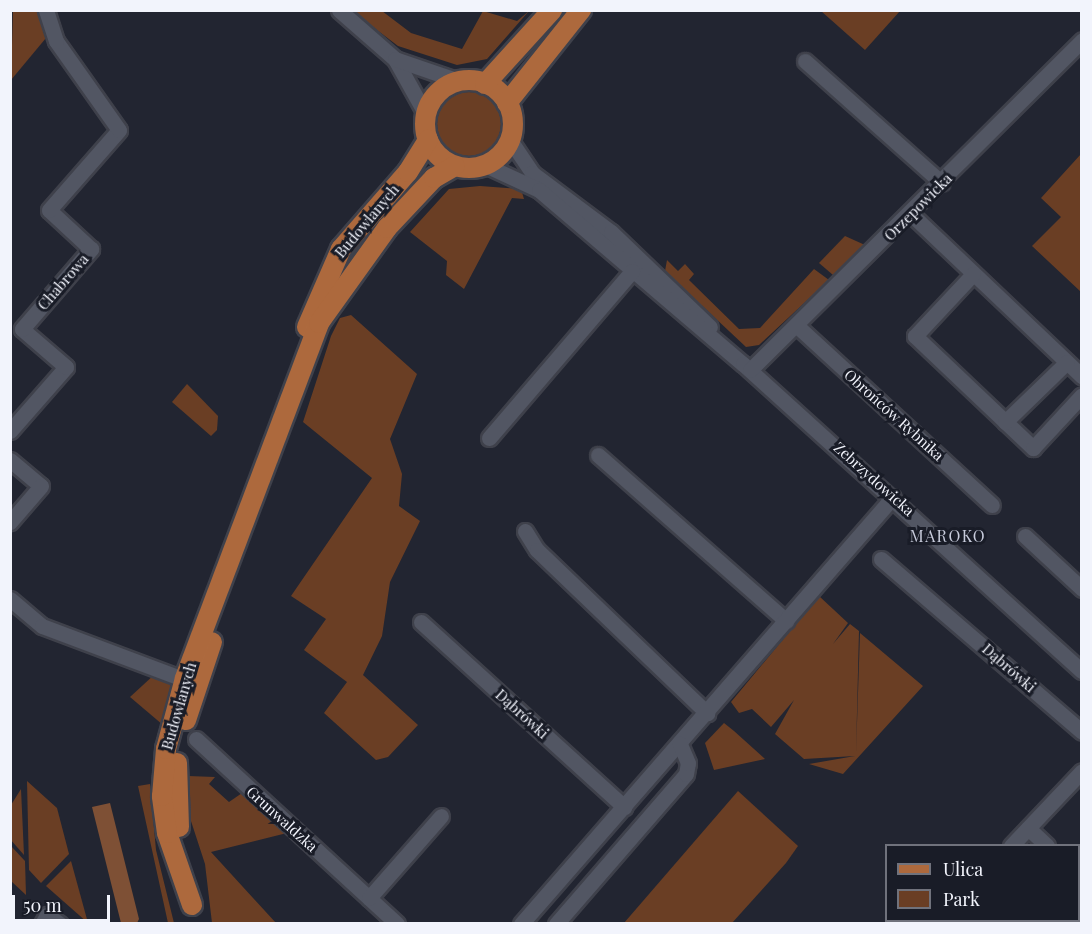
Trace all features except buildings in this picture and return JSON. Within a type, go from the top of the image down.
[{"type":"main road","points":[[485,84],[552,10]]},
{"type":"main road","points":[[507,103],[485,84],[459,81],[440,91],[426,115],[428,140],[455,166],[485,165],[510,140],[507,103],[581,10]]},
{"type":"main road","name":"Budowlanych","points":[[296,376],[303,339],[333,262],[428,140]]},
{"type":"main road","name":"Budowlanych","points":[[194,914],[176,774],[191,681],[296,376],[320,323],[363,257],[430,182],[455,166]]},
{"type":"street","name":"Chabrowa","points":[[10,431],[66,367],[22,329],[92,249],[48,210],[119,130],[56,41],[46,10]]},
{"type":"street","points":[[339,10],[395,59],[426,115]]},
{"type":"street","name":"Orzepowicka","points":[[746,367],[796,325],[911,214],[1082,40]]},
{"type":"street","points":[[395,59],[459,81]]},
{"type":"street","points":[[805,61],[942,183]]},
{"type":"street","name":"Zebrzydowicka","points":[[510,140],[532,174],[628,248],[746,367]]},
{"type":"street","name":"Zebrzydowicka","points":[[485,165],[529,182],[746,367],[893,497],[1082,671]]},
{"type":"street","points":[[911,214],[1082,376]]},
{"type":"street","points":[[489,438],[632,271]]},
{"type":"street","points":[[973,273],[915,336],[1033,448],[1082,395]]},
{"type":"street","name":"Obrońców Rybnika","points":[[796,325],[992,505]]},
{"type":"street","points":[[1005,422],[1067,362]]},
{"type":"street","points":[[598,455],[786,621]]},
{"type":"street","points":[[10,460],[41,486],[10,522]]},
{"type":"street","points":[[521,924],[893,497]]},
{"type":"street","points":[[525,531],[537,550],[707,713]]},
{"type":"street","points":[[1025,536],[1081,586]]},
{"type":"street","name":"Dąbrówki","points":[[881,559],[1082,732]]},
{"type":"street","points":[[12,603],[42,626],[153,664],[191,681]]},
{"type":"street","name":"Dąbrówki","points":[[421,622],[624,807]]},
{"type":"street","name":"Grunwaldzka","points":[[196,739],[397,924]]},
{"type":"street","points":[[556,924],[686,774],[688,763],[680,744]]},
{"type":"street","points":[[1013,844],[1082,771]]},
{"type":"street","points":[[369,898],[441,816]]},
{"type":"street","points":[[1028,828],[1045,844]]},
{"type":"street","points":[[42,924],[47,915],[60,924]]},
{"type":"green space","points":[[13,11],[41,11],[46,38],[11,80]]},
{"type":"green space","points":[[352,11],[382,11],[411,33],[462,49],[483,11],[517,21],[529,11],[487,59],[457,65],[398,46]]},
{"type":"green space","points":[[821,11],[900,11],[865,50]]},
{"type":"green space","points":[[469,92],[481,94],[492,101],[499,112],[501,124],[499,136],[492,147],[481,154],[469,156],[457,154],[446,147],[439,136],[437,124],[439,112],[446,101],[457,94]]},
{"type":"green space","points":[[1081,154],[1081,292],[1032,246],[1061,217],[1041,198]]},
{"type":"green space","points":[[480,186],[521,189],[524,199],[512,198],[464,289],[446,275],[447,261],[410,232],[449,189]]},
{"type":"green space","points":[[845,236],[865,245],[833,275],[819,263]]},
{"type":"green space","points":[[667,260],[678,271],[685,264],[694,274],[689,280],[739,329],[760,328],[814,269],[829,280],[759,345],[746,347],[665,271]]},
{"type":"green space","points":[[351,315],[417,374],[390,439],[402,474],[399,506],[420,521],[390,582],[382,636],[363,675],[418,725],[388,757],[376,760],[324,713],[347,682],[304,650],[326,619],[291,596],[372,478],[303,422],[331,336],[340,318]]},
{"type":"green space","points":[[187,384],[218,416],[217,430],[211,436],[172,402]]},
{"type":"green space","points":[[819,596],[848,623],[833,644],[850,624],[859,631],[856,753],[860,633],[923,686],[843,774],[809,764],[855,756],[804,759],[775,734],[794,700],[771,727],[752,709],[739,713],[731,702]]},
{"type":"green space","points":[[155,674],[173,687],[163,725],[130,697]]},
{"type":"green space","points":[[724,723],[765,759],[714,770],[705,743]]},
{"type":"green space","points":[[188,776],[215,777],[209,784],[229,802],[245,791],[287,833],[211,852],[276,923],[212,923],[205,864],[190,818]]},
{"type":"green space","points":[[27,781],[57,808],[69,854],[41,883],[29,870]]},
{"type":"green space","points":[[150,784],[156,850],[174,923],[168,923],[138,786]]},
{"type":"green space","points":[[21,789],[24,855],[10,839],[11,805]]},
{"type":"green space","points":[[738,791],[798,846],[786,863],[732,923],[624,923]]},
{"type":"green space","points":[[11,846],[25,861],[26,895],[11,881]]},
{"type":"green space","points":[[71,861],[88,923],[46,886]]},
{"type":"shaded area","points":[[110,803],[139,919],[137,923],[121,923],[92,807]]},
{"type":"district","name":"MAROKO","points":[[948,536]]}]
